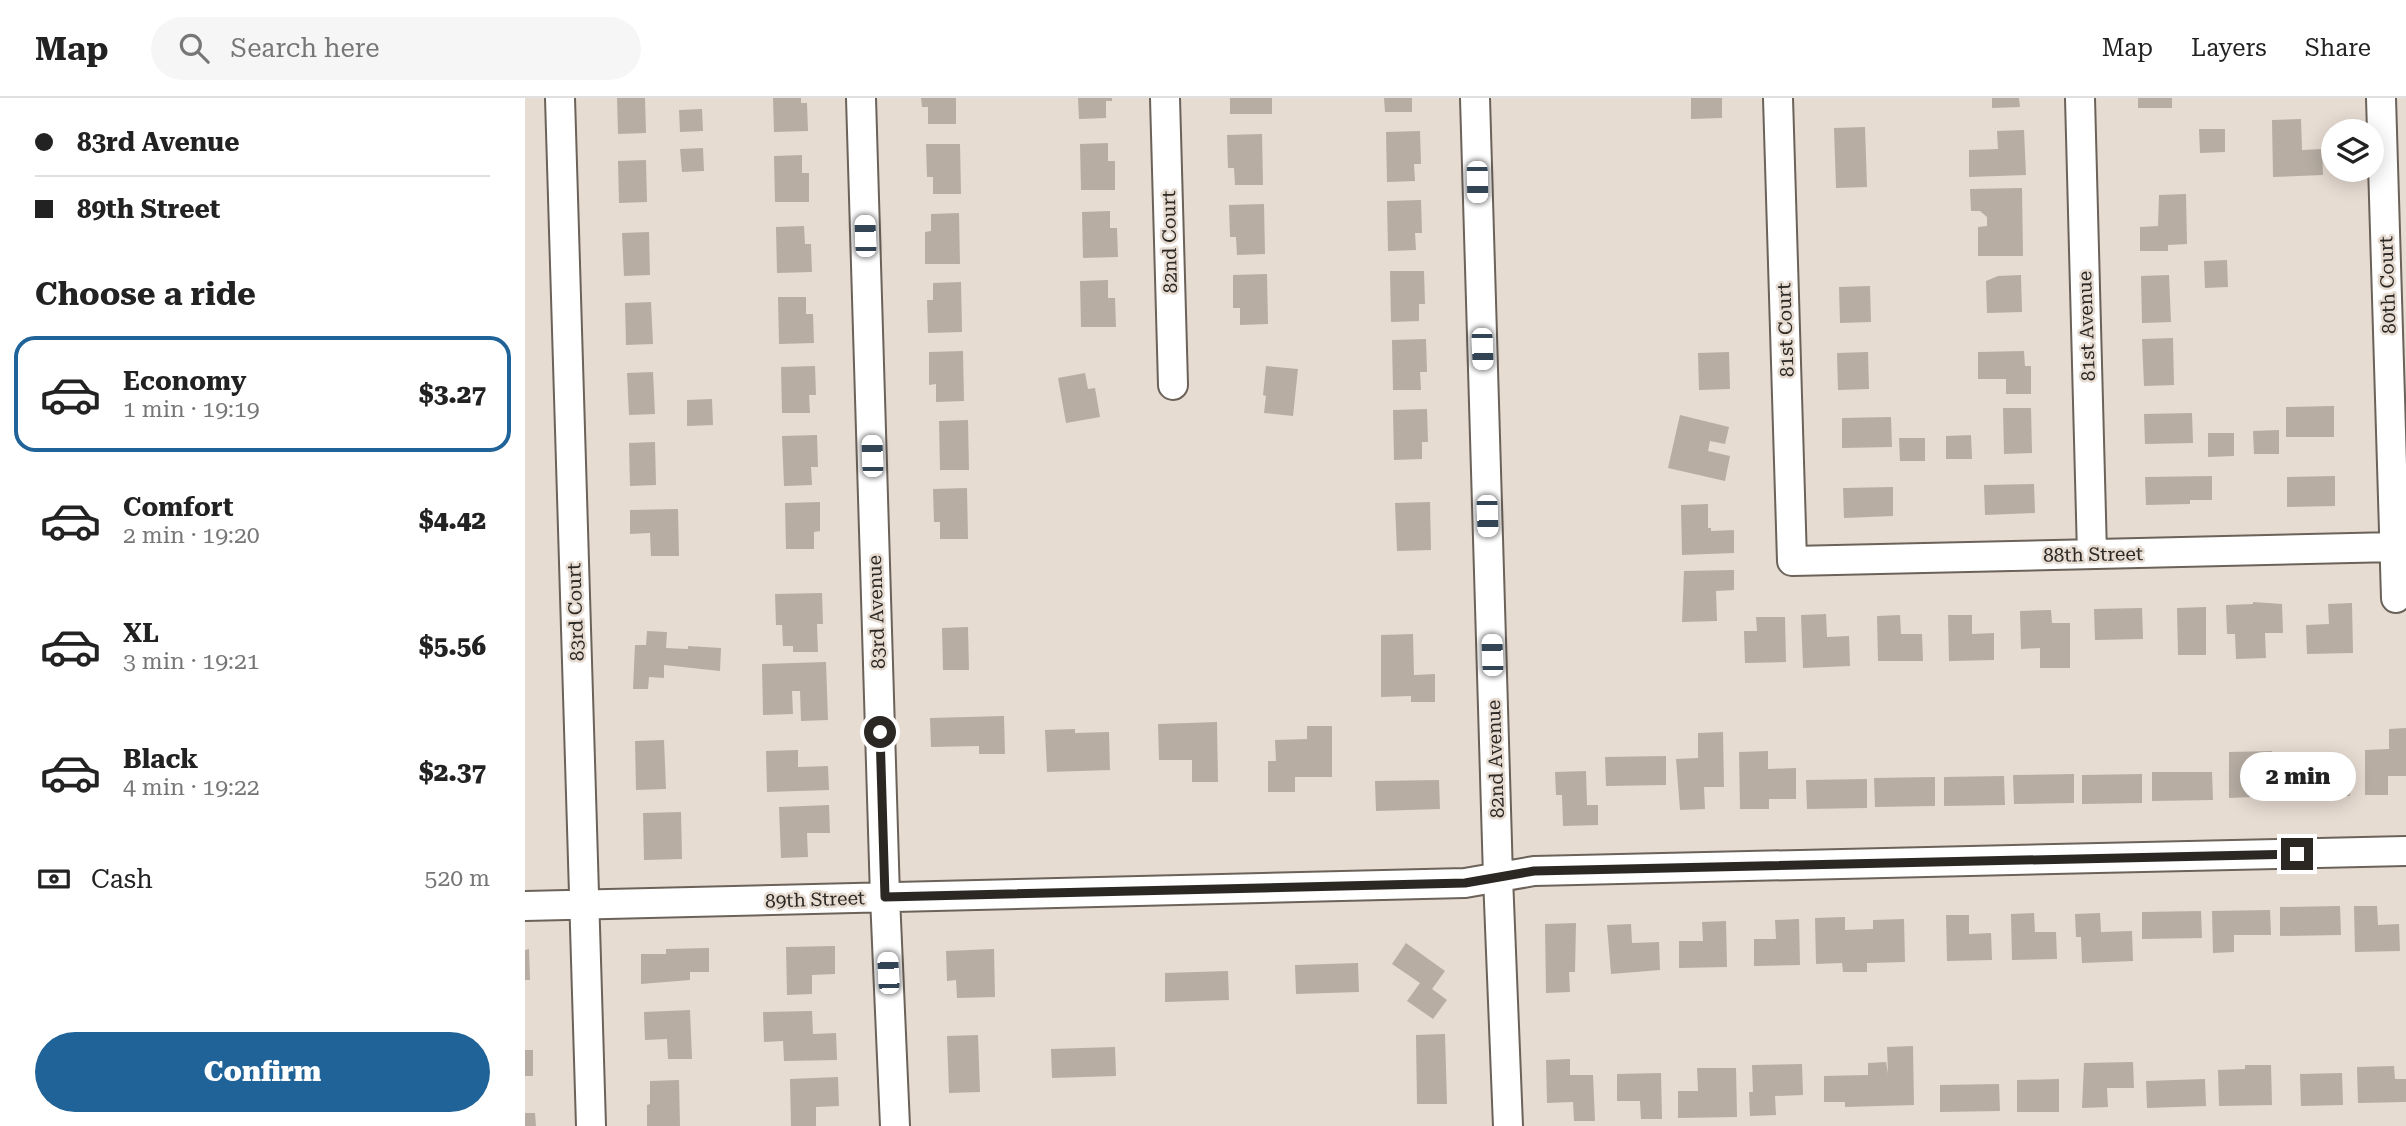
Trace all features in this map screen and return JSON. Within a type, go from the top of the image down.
[{"type":"street","name":"83rd Court","points":[[560,98],[591,1126]]},
{"type":"street","name":"83rd Avenue","points":[[861,98],[885,897],[895,1126]]},
{"type":"street","name":"82nd Court","points":[[1165,98],[1173,385]]},
{"type":"street","name":"82nd Avenue","points":[[1475,98],[1508,1126]]},
{"type":"street","name":"81st Court","points":[[1778,98],[1792,561]]},
{"type":"street","name":"81st Avenue","points":[[2080,98],[2092,554]]},
{"type":"street","name":"80th Court","points":[[2381,98],[2396,598]]},
{"type":"street","name":"88th Street","points":[[1792,561],[2395,547]]},
{"type":"street","name":"89th Street","points":[[525,906],[1465,883],[1534,871],[2406,851]]},
{"type":"building","points":[[617,98],[645,98],[646,133],[618,134]]},
{"type":"building","points":[[773,98],[801,98],[801,103],[807,103],[808,131],[774,132]]},
{"type":"building","points":[[921,98],[956,98],[956,124],[928,124],[928,107],[922,107]]},
{"type":"building","points":[[1078,98],[1112,98],[1112,101],[1106,101],[1106,118],[1079,119]]},
{"type":"building","points":[[1230,98],[1272,98],[1272,114],[1230,114]]},
{"type":"building","points":[[1384,98],[1412,98],[1412,112],[1385,112]]},
{"type":"building","points":[[1691,98],[1722,98],[1722,118],[1691,119]]},
{"type":"building","points":[[1992,98],[2019,98],[2020,107],[1992,108]]},
{"type":"building","points":[[2138,98],[2172,98],[2172,108],[2138,108]]},
{"type":"building","points":[[702,109],[703,131],[680,132],[679,110]]},
{"type":"building","points":[[2301,119],[2302,150],[2321,149],[2321,175],[2273,177],[2272,120]]},
{"type":"building","points":[[1865,127],[1867,187],[1836,188],[1834,128]]},
{"type":"building","points":[[2199,129],[2225,129],[2225,152],[2200,153]]},
{"type":"building","points":[[2024,130],[2026,175],[1969,177],[1969,150],[1998,149],[1997,131]]},
{"type":"building","points":[[1420,131],[1421,164],[1414,164],[1415,181],[1387,182],[1386,132]]},
{"type":"building","points":[[1262,134],[1263,185],[1235,185],[1234,168],[1228,168],[1227,135]]},
{"type":"building","points":[[1108,143],[1108,161],[1115,161],[1115,190],[1081,190],[1080,144]]},
{"type":"building","points":[[926,144],[960,144],[961,194],[933,194],[933,177],[927,177]]},
{"type":"building","points":[[703,148],[704,171],[682,172],[680,149]]},
{"type":"building","points":[[802,155],[802,173],[809,173],[809,202],[775,202],[774,156]]},
{"type":"building","points":[[646,160],[647,202],[619,203],[618,161]]},
{"type":"building","points":[[2022,188],[2023,256],[1978,256],[1978,227],[1987,226],[1987,217],[1980,211],[1971,211],[1970,189]]},
{"type":"building","points":[[2186,194],[2187,244],[2168,245],[2168,251],[2140,251],[2140,227],[2158,226],[2159,195]]},
{"type":"building","points":[[1421,200],[1422,233],[1415,233],[1416,250],[1388,251],[1387,201]]},
{"type":"building","points":[[1264,204],[1265,254],[1237,255],[1236,237],[1230,237],[1229,205]]},
{"type":"building","points":[[1110,211],[1110,228],[1117,228],[1118,257],[1083,258],[1082,212]]},
{"type":"building","points":[[959,213],[960,264],[925,264],[925,232],[931,231],[931,214]]},
{"type":"building","points":[[804,226],[805,244],[811,244],[812,272],[777,273],[776,227]]},
{"type":"building","points":[[649,232],[650,275],[624,276],[622,233]]},
{"type":"building","points":[[2227,260],[2228,287],[2205,288],[2204,261]]},
{"type":"building","points":[[1390,271],[1424,271],[1425,304],[1419,304],[1419,321],[1391,322]]},
{"type":"building","points":[[1267,274],[1268,324],[1240,325],[1240,308],[1233,308],[1233,275]]},
{"type":"building","points":[[2021,275],[2022,312],[1987,313],[1986,281],[1998,276]]},
{"type":"building","points":[[2169,275],[2171,322],[2142,323],[2141,276]]},
{"type":"building","points":[[1108,280],[1108,298],[1115,298],[1116,327],[1081,327],[1080,281]]},
{"type":"building","points":[[961,282],[962,332],[928,333],[927,300],[933,300],[933,283]]},
{"type":"building","points":[[1870,286],[1871,322],[1840,323],[1839,287]]},
{"type":"building","points":[[778,297],[806,297],[806,314],[813,314],[814,343],[779,344]]},
{"type":"building","points":[[651,302],[653,344],[626,345],[625,303]]},
{"type":"building","points":[[2173,338],[2174,385],[2144,386],[2142,339]]},
{"type":"building","points":[[1426,339],[1427,372],[1420,372],[1421,390],[1393,390],[1392,340]]},
{"type":"building","points":[[963,351],[964,401],[936,402],[936,384],[929,385],[929,352]]},
{"type":"building","points":[[2024,351],[2025,366],[2031,366],[2031,394],[2006,394],[2006,379],[1978,379],[1978,352]]},
{"type":"building","points":[[1729,352],[1730,389],[1699,390],[1698,353]]},
{"type":"building","points":[[1868,352],[1869,389],[1838,390],[1837,353]]},
{"type":"building","points":[[815,366],[816,395],[809,395],[810,413],[782,413],[781,367]]},
{"type":"building","points":[[1266,366],[1298,369],[1293,416],[1264,413]]},
{"type":"building","points":[[653,372],[655,414],[629,415],[627,373]]},
{"type":"building","points":[[1085,373],[1088,389],[1095,388],[1100,417],[1066,423],[1058,378]]},
{"type":"building","points":[[712,399],[713,425],[687,426],[687,400]]},
{"type":"building","points":[[2334,406],[2334,437],[2286,437],[2286,407]]},
{"type":"building","points":[[2003,408],[2031,408],[2032,453],[2004,454]]},
{"type":"building","points":[[1427,409],[1428,442],[1422,442],[1422,459],[1394,460],[1393,410]]},
{"type":"building","points":[[2192,413],[2193,443],[2145,444],[2144,414]]},
{"type":"building","points":[[1680,415],[1729,427],[1725,444],[1710,441],[1708,451],[1730,456],[1725,481],[1668,468]]},
{"type":"building","points":[[1891,417],[1892,447],[1842,448],[1842,418]]},
{"type":"building","points":[[968,420],[969,470],[940,470],[939,421]]},
{"type":"building","points":[[2279,430],[2279,454],[2254,454],[2253,431]]},
{"type":"building","points":[[2208,433],[2234,433],[2234,456],[2208,457]]},
{"type":"building","points":[[817,435],[818,467],[811,467],[812,485],[784,486],[782,436]]},
{"type":"building","points":[[1971,435],[1972,459],[1946,459],[1946,436]]},
{"type":"building","points":[[1899,438],[1925,438],[1925,461],[1900,461]]},
{"type":"building","points":[[655,442],[656,485],[630,486],[629,443]]},
{"type":"building","points":[[2212,476],[2212,500],[2190,500],[2190,504],[2146,505],[2145,477]]},
{"type":"building","points":[[2335,476],[2335,506],[2287,507],[2287,477]]},
{"type":"building","points":[[2034,484],[2035,513],[1985,515],[1984,485]]},
{"type":"building","points":[[1893,487],[1893,516],[1844,518],[1843,488]]},
{"type":"building","points":[[967,488],[968,539],[940,539],[940,522],[934,522],[933,489]]},
{"type":"building","points":[[820,502],[820,531],[814,532],[814,549],[786,549],[785,503]]},
{"type":"building","points":[[1430,502],[1431,550],[1397,551],[1395,503]]},
{"type":"building","points":[[1708,504],[1708,528],[1711,528],[1711,531],[1734,530],[1734,553],[1682,555],[1681,505]]},
{"type":"building","points":[[678,509],[679,556],[651,556],[650,533],[630,534],[630,510]]},
{"type":"building","points":[[1734,570],[1734,590],[1716,591],[1717,621],[1682,622],[1684,571]]},
{"type":"building","points":[[822,593],[823,624],[817,624],[818,652],[793,652],[793,646],[783,646],[782,625],[776,625],[775,594]]},
{"type":"building","points":[[2253,602],[2282,604],[2283,633],[2265,633],[2266,658],[2236,659],[2235,634],[2227,634],[2226,605]]},
{"type":"building","points":[[2352,603],[2353,653],[2307,654],[2306,625],[2329,624],[2328,604]]},
{"type":"building","points":[[2206,607],[2206,655],[2178,655],[2177,608]]},
{"type":"building","points":[[2142,608],[2143,639],[2095,640],[2094,609]]},
{"type":"building","points":[[2051,610],[2052,623],[2070,623],[2070,668],[2040,668],[2040,648],[2021,649],[2020,611]]},
{"type":"building","points":[[1826,614],[1827,637],[1849,636],[1850,666],[1803,668],[1801,615]]},
{"type":"building","points":[[1900,615],[1901,634],[1922,634],[1923,661],[1878,661],[1877,616]]},
{"type":"building","points":[[1948,615],[1972,615],[1972,634],[1994,633],[1994,660],[1949,661]]},
{"type":"building","points":[[1756,617],[1785,617],[1786,662],[1745,663],[1744,631],[1757,631]]},
{"type":"building","points":[[968,627],[969,670],[943,670],[942,628]]},
{"type":"building","points":[[647,631],[667,632],[666,648],[721,648],[720,671],[664,665],[664,678],[649,677],[648,689],[633,689],[635,645],[646,645]]},
{"type":"building","points":[[1413,634],[1414,675],[1435,674],[1435,702],[1411,702],[1411,696],[1381,697],[1381,635]]},
{"type":"building","points":[[826,662],[828,720],[801,721],[800,691],[792,691],[793,714],[763,715],[762,664]]},
{"type":"building","points":[[1004,716],[1005,754],[979,754],[979,746],[931,747],[930,718]]},
{"type":"building","points":[[1217,722],[1218,782],[1192,782],[1192,760],[1159,760],[1158,724]]},
{"type":"building","points":[[1307,726],[1332,726],[1332,777],[1295,777],[1295,792],[1268,792],[1268,761],[1276,761],[1275,740],[1307,739]]},
{"type":"building","points":[[2406,728],[2406,776],[2388,776],[2388,795],[2365,795],[2365,750],[2389,749],[2389,729]]},
{"type":"building","points":[[1075,729],[1075,733],[1109,732],[1110,770],[1047,772],[1045,730]]},
{"type":"building","points":[[1723,732],[1724,787],[1704,787],[1705,809],[1680,810],[1676,759],[1698,758],[1698,733]]},
{"type":"building","points":[[664,740],[666,789],[636,790],[635,741]]},
{"type":"building","points":[[798,750],[798,767],[828,766],[829,790],[767,792],[766,751]]},
{"type":"building","points":[[1768,751],[1768,769],[1796,768],[1796,799],[1769,799],[1769,809],[1740,809],[1739,752]]},
{"type":"building","points":[[2272,751],[2272,779],[2252,780],[2252,797],[2229,798],[2229,752]]},
{"type":"building","points":[[1666,756],[1666,785],[1606,786],[1605,757]]},
{"type":"building","points":[[2349,769],[2350,796],[2290,797],[2290,770]]},
{"type":"building","points":[[1586,771],[1587,805],[1598,805],[1598,825],[1563,826],[1562,795],[1556,795],[1555,772]]},
{"type":"building","points":[[2152,772],[2212,772],[2213,800],[2152,801]]},
{"type":"building","points":[[2074,774],[2074,803],[2014,804],[2013,775]]},
{"type":"building","points":[[2142,774],[2142,803],[2082,804],[2082,775]]},
{"type":"building","points":[[2004,776],[2005,805],[1944,806],[1944,777]]},
{"type":"building","points":[[1935,777],[1935,806],[1875,807],[1874,778]]},
{"type":"building","points":[[1867,779],[1867,808],[1807,809],[1806,780]]},
{"type":"building","points":[[1439,780],[1440,809],[1376,811],[1375,781]]},
{"type":"building","points":[[829,805],[830,833],[807,833],[808,857],[781,858],[779,807]]},
{"type":"building","points":[[681,812],[682,859],[644,860],[643,813]]},
{"type":"building","points":[[2340,906],[2341,935],[2280,936],[2280,907]]},
{"type":"building","points":[[2354,906],[2377,906],[2378,925],[2399,924],[2400,951],[2355,952]]},
{"type":"building","points":[[2270,910],[2271,935],[2234,935],[2234,952],[2213,953],[2212,911]]},
{"type":"building","points":[[2201,911],[2202,938],[2142,939],[2142,912]]},
{"type":"building","points":[[2034,913],[2035,932],[2056,932],[2057,959],[2012,960],[2011,914]]},
{"type":"building","points":[[2100,913],[2101,932],[2132,931],[2133,961],[2082,963],[2081,937],[2076,937],[2075,914]]},
{"type":"building","points":[[1946,915],[1969,915],[1969,934],[1991,933],[1992,960],[1947,961]]},
{"type":"building","points":[[1845,917],[1845,930],[1873,929],[1873,920],[1904,919],[1905,962],[1867,963],[1867,972],[1843,972],[1842,963],[1816,964],[1815,918]]},
{"type":"building","points":[[1799,919],[1800,965],[1754,966],[1754,939],[1776,939],[1775,920]]},
{"type":"building","points":[[1726,921],[1727,967],[1679,968],[1679,941],[1703,941],[1702,922]]},
{"type":"building","points":[[1576,923],[1575,972],[1569,972],[1570,992],[1546,993],[1545,924]]},
{"type":"building","points":[[1631,924],[1632,943],[1659,942],[1660,970],[1611,974],[1607,925]]},
{"type":"building","points":[[1406,943],[1445,971],[1432,989],[1447,1000],[1433,1019],[1407,1001],[1420,983],[1392,964]]},
{"type":"building","points":[[835,946],[835,974],[812,975],[812,994],[787,995],[786,947]]},
{"type":"building","points":[[709,948],[709,972],[690,972],[690,980],[641,984],[641,954],[666,954],[666,949]]},
{"type":"building","points":[[529,949],[530,980],[525,980],[525,950]]},
{"type":"building","points":[[994,949],[995,997],[957,998],[956,980],[947,981],[946,951]]},
{"type":"building","points":[[1358,963],[1359,992],[1296,994],[1295,965]]},
{"type":"building","points":[[1228,971],[1229,1000],[1165,1002],[1165,973]]},
{"type":"building","points":[[690,1010],[692,1059],[668,1059],[667,1039],[645,1040],[644,1012]]},
{"type":"building","points":[[812,1011],[813,1034],[836,1033],[837,1060],[784,1061],[783,1041],[764,1042],[763,1012]]},
{"type":"building","points":[[1445,1034],[1447,1104],[1417,1104],[1416,1035]]},
{"type":"building","points":[[978,1035],[980,1092],[949,1093],[947,1036]]},
{"type":"building","points":[[1913,1046],[1914,1105],[1845,1107],[1845,1102],[1824,1102],[1824,1076],[1868,1075],[1868,1063],[1886,1062],[1888,1074],[1887,1047]]},
{"type":"building","points":[[1115,1047],[1116,1076],[1052,1078],[1051,1049]]},
{"type":"building","points":[[525,1050],[533,1050],[533,1076],[525,1076]]},
{"type":"building","points":[[1570,1059],[1570,1075],[1593,1075],[1595,1121],[1574,1121],[1573,1102],[1547,1103],[1546,1060]]},
{"type":"building","points":[[2133,1062],[2134,1088],[2107,1088],[2108,1107],[2082,1108],[2084,1063]]},
{"type":"building","points":[[1802,1064],[1803,1095],[1775,1096],[1776,1115],[1750,1116],[1752,1065]]},
{"type":"building","points":[[2245,1065],[2271,1065],[2272,1105],[2219,1106],[2218,1070],[2245,1069]]},
{"type":"building","points":[[2394,1066],[2395,1079],[2406,1079],[2406,1102],[2358,1103],[2357,1067]]},
{"type":"building","points":[[1697,1068],[1736,1068],[1737,1117],[1678,1118],[1678,1091],[1698,1091]]},
{"type":"building","points":[[1661,1073],[1662,1119],[1641,1119],[1640,1101],[1617,1101],[1617,1074]]},
{"type":"building","points":[[2342,1073],[2343,1105],[2301,1106],[2300,1074]]},
{"type":"building","points":[[838,1077],[839,1106],[816,1107],[816,1126],[791,1126],[790,1079]]},
{"type":"building","points":[[2059,1079],[2059,1112],[2017,1112],[2017,1080]]},
{"type":"building","points":[[2205,1079],[2206,1106],[2147,1108],[2146,1081]]},
{"type":"building","points":[[679,1080],[680,1126],[647,1126],[650,1081]]},
{"type":"building","points":[[1999,1084],[2000,1111],[1940,1112],[1940,1085]]},
{"type":"building","points":[[525,1113],[535,1113],[536,1126],[525,1126]]},
{"type":"route","points":[[880,732],[885,897],[1465,883],[1534,871],[2297,854]]}]
